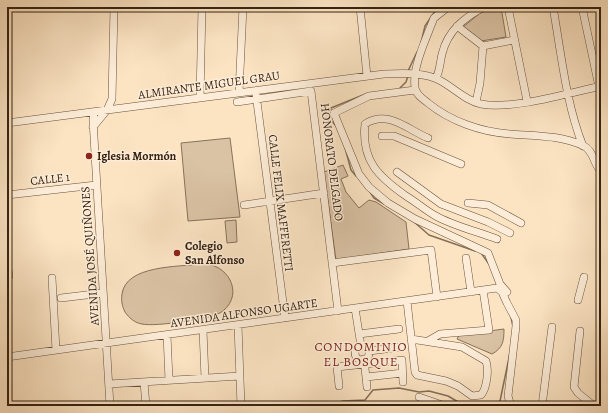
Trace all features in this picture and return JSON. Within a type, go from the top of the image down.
[{"type":"street","points":[[93,127],[107,110],[112,99],[114,7]]},
{"type":"street","points":[[200,98],[202,7]]},
{"type":"street","points":[[239,92],[243,7]]},
{"type":"street","points":[[360,7],[367,76]]},
{"type":"street","points":[[448,7],[434,18],[432,23],[414,74],[415,90],[432,106],[465,124],[495,132],[557,137],[583,146],[592,153],[601,170]]},
{"type":"street","points":[[484,7],[466,16],[450,34],[443,50],[436,78],[476,102],[495,105],[569,94],[600,87],[582,7]]},
{"type":"street","points":[[508,7],[527,101]]},
{"type":"street","points":[[553,7],[569,94],[578,133],[583,146]]},
{"type":"street","points":[[456,26],[483,46],[514,40]]},
{"type":"street","points":[[476,102],[480,83],[483,46]]},
{"type":"street","name":"ALMIRANTE MIGUEL GRAU","points":[[7,123],[367,76],[400,73],[436,78]]},
{"type":"street","name":"CALLE FELIX MAFFERETTI","points":[[256,90],[285,318]]},
{"type":"street","points":[[415,90],[369,96],[337,111],[334,116],[346,138],[348,150],[362,179],[388,202],[415,219],[488,253],[500,284],[509,296],[511,310],[516,326],[507,406]]},
{"type":"street","name":"HONORATO DELGADO","points":[[237,102],[311,91],[338,311]]},
{"type":"street","name":"AVENIDA JOSÉ QUIÑONES","points":[[94,112],[93,127],[96,185],[110,406]]},
{"type":"street","points":[[428,138],[394,120],[380,118],[366,124],[365,138],[373,167],[386,182],[435,216],[468,230],[497,239]]},
{"type":"street","points":[[382,136],[394,136],[461,164]]},
{"type":"street","points":[[397,172],[441,204],[488,222],[510,233]]},
{"type":"street","name":"CALLE 1","points":[[7,195],[96,185]]},
{"type":"street","points":[[244,204],[270,202],[324,193]]},
{"type":"street","points":[[468,203],[488,205],[521,223]]},
{"type":"street","points":[[332,263],[431,250],[437,296]]},
{"type":"street","points":[[466,258],[471,292]]},
{"type":"street","points":[[7,263],[8,276]]},
{"type":"street","points":[[578,300],[584,277]]},
{"type":"street","points":[[52,278],[56,350]]},
{"type":"street","name":"AVENIDA ALFONSO UGARTE","points":[[7,357],[497,288],[502,292],[511,310]]},
{"type":"street","points":[[428,341],[440,334],[489,330],[484,290]]},
{"type":"street","points":[[62,298],[103,293]]},
{"type":"street","points":[[407,301],[414,372],[417,375],[446,381],[458,386],[472,396],[481,396],[484,392],[488,367],[486,361],[462,348],[411,339]]},
{"type":"street","points":[[356,308],[361,346]]},
{"type":"street","points":[[238,325],[241,406]]},
{"type":"street","points":[[542,406],[552,327]]},
{"type":"street","points":[[359,334],[399,329]]},
{"type":"street","points":[[202,330],[205,378]]},
{"type":"street","points":[[580,331],[574,387],[578,393],[594,406]]},
{"type":"street","points":[[166,335],[169,380]]},
{"type":"street","points":[[361,346],[367,347],[369,351]]},
{"type":"street","points":[[361,346],[357,349],[356,355],[364,362]]},
{"type":"street","points":[[369,351],[401,347]]},
{"type":"street","points":[[367,387],[364,362],[369,355],[369,351]]},
{"type":"street","points":[[340,386],[337,367],[364,362],[402,360],[403,382]]},
{"type":"street","points":[[366,377],[402,373]]},
{"type":"street","points":[[109,384],[240,376]]},
{"type":"street","points":[[144,382],[146,406]]},
{"type":"street","points":[[508,396],[511,406]]},
{"type":"street","points":[[419,397],[431,403],[445,406]]},
{"type":"shaded area","points":[[494,7],[501,7],[506,37],[481,41],[463,27],[480,13]]},
{"type":"shaded area","points":[[230,138],[240,217],[188,221],[181,143]]},
{"type":"shaded area","points":[[343,165],[348,176],[341,179],[346,192],[359,208],[369,200],[376,202],[406,222],[409,249],[336,260],[324,172]]},
{"type":"shaded area","points":[[236,220],[237,242],[227,243],[225,221]]},
{"type":"shaded area","points":[[201,264],[218,268],[225,273],[230,280],[233,288],[232,296],[229,304],[223,311],[208,317],[149,325],[135,321],[125,312],[122,303],[122,294],[126,285],[133,278],[154,269]]},
{"type":"shaded area","points":[[504,329],[504,337],[501,347],[492,354],[457,339],[459,335]]},
{"type":"waterway","points":[[421,43],[425,26],[438,7]]},
{"type":"waterway","points":[[408,71],[417,52]]},
{"type":"waterway","points":[[399,89],[406,82],[408,76]]},
{"type":"waterway","points":[[336,126],[330,119],[331,108],[368,93]]},
{"type":"waterway","points":[[344,144],[351,170],[356,176]]},
{"type":"waterway","points":[[370,192],[374,198],[384,204]]},
{"type":"waterway","points":[[413,221],[429,235],[475,251]]},
{"type":"waterway","points":[[481,253],[489,264]]},
{"type":"waterway","points":[[511,317],[513,327]]},
{"type":"waterway","points":[[495,406],[500,401],[510,353]]},
{"type":"waterway","points":[[335,406],[342,401],[365,400],[373,390],[399,388],[419,392],[429,391],[448,396],[465,406]]},
{"type":"place","name":"Iglesia Mormón","points":[[89,156]]},
{"type":"place","name":"Colegio San Alfonso","points":[[177,253]]},
{"type":"district","name":"CONDOMINIO EL BOSQUE","points":[[361,354]]}]
